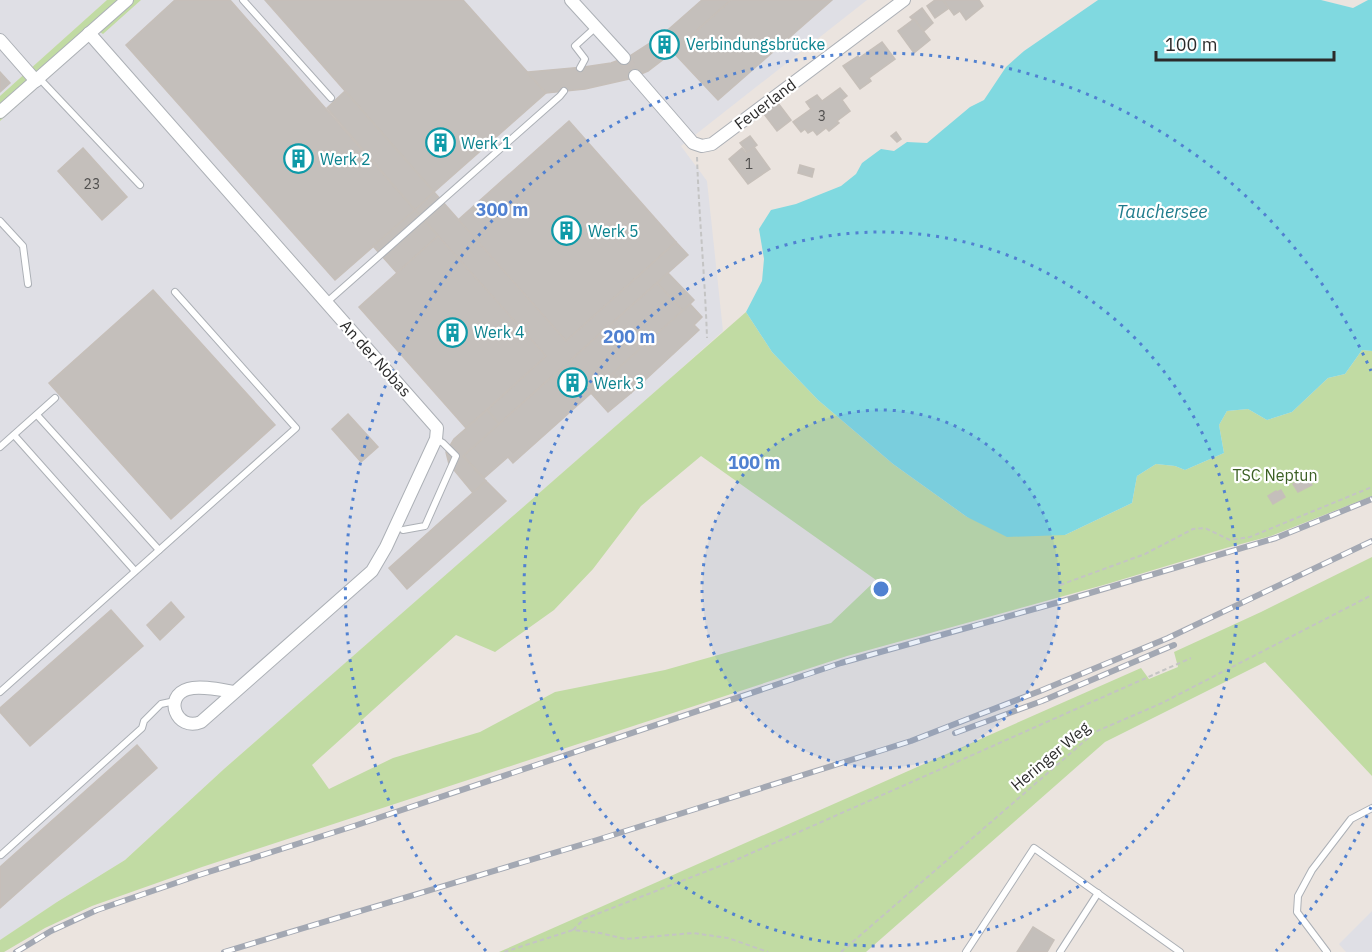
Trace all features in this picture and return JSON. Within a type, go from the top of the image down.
[{"type":"street","points":[[0,112],[127,0]]},
{"type":"street","points":[[571,0],[624,58]]},
{"type":"street","name":"Feuerland","points":[[702,146],[712,144],[904,0]]},
{"type":"street","name":"An der Nobas","points":[[89,33],[431,420],[437,428],[436,439]]},
{"type":"street","points":[[0,40],[37,79]]},
{"type":"street","points":[[635,76],[693,143],[702,146]]},
{"type":"street","points":[[235,692],[189,688],[179,693],[174,701],[174,709],[183,722],[190,724],[201,722],[235,692],[372,571],[386,547],[436,439]]},
{"type":"lane","points":[[243,0],[331,98]]},
{"type":"lane","points":[[580,68],[585,58],[575,46],[596,27]]},
{"type":"lane","points":[[37,79],[140,185]]},
{"type":"lane","points":[[326,303],[564,91]]},
{"type":"lane","points":[[0,221],[23,246],[28,284]]},
{"type":"lane","points":[[0,692],[296,428],[176,291]]},
{"type":"lane","points":[[0,447],[55,398]]},
{"type":"lane","points":[[37,415],[159,550]]},
{"type":"lane","points":[[14,435],[135,571]]},
{"type":"lane","points":[[404,530],[424,526],[456,456],[436,439]]},
{"type":"lane","points":[[1,855],[142,728],[144,721],[161,704],[174,701]]},
{"type":"lane","points":[[1327,952],[1297,912],[1298,896],[1312,870],[1351,819],[1372,808]]},
{"type":"lane","points":[[966,952],[1034,848],[1180,952]]},
{"type":"lane","points":[[1060,952],[1098,893]]},
{"type":"path","points":[[702,146],[697,155],[697,165],[707,338]]},
{"type":"path","points":[[1060,585],[1145,554],[1193,529],[1205,528],[1230,540],[1250,537],[1372,487]]},
{"type":"path","name":"Heringer Weg","points":[[841,952],[1095,732],[1162,703],[1372,595]]},
{"type":"path","points":[[573,930],[584,919],[738,860],[1191,658]]},
{"type":"path","points":[[504,952],[573,930],[625,939],[693,933],[728,938],[768,952]]},
{"type":"shaded area","points":[[0,0],[107,0],[0,96]]},
{"type":"shaded area","points":[[141,0],[867,0],[681,146],[707,181],[723,331],[224,769],[125,860],[0,940],[0,121]]},
{"type":"shaded area","points":[[1372,911],[1372,952],[1346,952],[1339,944]]},
{"type":"green space","points":[[107,0],[141,0],[103,34],[100,32],[0,121],[0,96]]},
{"type":"green space","name":"TSC Neptun","points":[[746,312],[772,352],[818,400],[893,464],[967,517],[1065,535],[1132,503],[1137,476],[1156,464],[1175,466],[1185,470],[1224,453],[1219,425],[1227,411],[1248,409],[1267,420],[1292,412],[1328,378],[1345,374],[1362,350],[1372,351],[1372,496],[1271,536],[847,656],[202,867],[92,906],[0,952],[0,940],[125,860],[224,769]],"holes":[[[701,456],[876,580],[831,623],[665,670],[555,692],[480,732],[393,758],[329,789],[312,765],[456,635],[495,652],[554,610],[593,569],[641,506]]]},
{"type":"green space","points":[[1372,557],[1372,776],[1265,662],[1105,742],[866,952],[499,952],[1141,668],[1149,679],[1178,667],[1174,652]]},
{"type":"water","name":"Tauchersee","points":[[1098,0],[1321,0],[1353,8],[1372,0],[1372,351],[1362,350],[1345,374],[1328,378],[1292,412],[1267,420],[1248,409],[1227,411],[1219,425],[1224,453],[1185,470],[1175,466],[1156,464],[1137,476],[1132,503],[1065,535],[1007,537],[967,517],[893,464],[818,400],[772,352],[746,312],[762,281],[764,259],[759,229],[771,210],[796,204],[841,186],[856,174],[862,163],[881,149],[894,151],[907,142],[927,143],[970,107],[984,100],[1006,67],[1024,51]]},
{"type":"building","name":"Werk 2","points":[[175,0],[230,0],[415,210],[335,280],[126,45]]},
{"type":"building","name":"Werk 1","points":[[265,0],[463,0],[546,93],[434,192]]},
{"type":"building","name":"Verbindungsbrücke","points":[[702,0],[731,0],[673,52],[648,71],[629,79],[585,89],[546,93],[527,72],[611,63],[630,56],[661,36]]},
{"type":"building","points":[[731,0],[832,0],[718,100],[673,52]]},
{"type":"building","points":[[935,0],[943,0],[949,8],[935,18],[927,6]]},
{"type":"building","points":[[943,0],[979,0],[983,6],[966,20],[960,11],[954,15]]},
{"type":"building","points":[[922,8],[933,23],[924,31],[910,17]]},
{"type":"building","points":[[914,19],[930,40],[914,53],[898,31]]},
{"type":"building","points":[[882,42],[895,59],[869,78],[871,81],[860,89],[843,66]]},
{"type":"building","points":[[0,72],[10,83],[0,92]]},
{"type":"building","points":[[840,88],[847,96],[842,100],[850,111],[829,131],[826,128],[817,135],[813,130],[808,133],[805,129],[801,132],[793,122],[811,109],[806,102],[817,95],[822,101]]},
{"type":"building","points":[[345,91],[434,192],[415,210],[327,108]]},
{"type":"building","points":[[778,103],[791,120],[777,131],[764,114]]},
{"type":"building","name":"Werk 5","points":[[569,121],[676,242],[566,341],[458,220]]},
{"type":"building","points":[[896,132],[901,139],[897,142],[891,136]]},
{"type":"building","points":[[750,136],[757,145],[747,152],[740,143]]},
{"type":"building","points":[[754,147],[770,169],[748,184],[729,159],[742,148],[746,153]]},
{"type":"building","points":[[83,148],[127,197],[102,220],[58,171]]},
{"type":"building","points":[[800,165],[814,169],[812,177],[798,173]]},
{"type":"building","points":[[434,192],[566,341],[676,242],[688,255],[499,424],[487,410],[546,356],[415,210]]},
{"type":"building","points":[[415,210],[438,236],[397,273],[373,246]]},
{"type":"building","name":"Werk 4","points":[[438,236],[546,356],[466,428],[359,307]]},
{"type":"building","points":[[668,273],[694,300],[683,311],[657,283]]},
{"type":"building","name":"Werk 3","points":[[657,283],[683,311],[513,463],[508,457],[484,478],[463,456]]},
{"type":"building","points":[[153,290],[275,425],[171,519],[49,383]]},
{"type":"building","points":[[690,304],[702,317],[694,325],[699,330],[631,393],[613,373]]},
{"type":"building","points":[[613,373],[631,393],[608,412],[591,393]]},
{"type":"building","points":[[487,410],[499,424],[463,456],[486,481],[473,493],[449,464],[446,452],[454,439]]},
{"type":"building","points":[[348,414],[378,447],[361,462],[332,429]]},
{"type":"building","points":[[1308,477],[1312,485],[1298,492],[1293,484]]},
{"type":"building","points":[[486,481],[506,501],[407,589],[389,568]]},
{"type":"building","points":[[1281,490],[1285,497],[1273,504],[1268,496]]},
{"type":"building","points":[[171,602],[184,617],[160,640],[147,625]]},
{"type":"building","points":[[111,610],[143,646],[30,746],[0,712],[0,708]]},
{"type":"building","points":[[137,745],[157,768],[0,908],[0,867]]},
{"type":"building","points":[[1033,927],[1054,940],[1047,952],[1017,952]]},
{"type":"tunnel","points":[[624,58],[635,76]]},
{"type":"railway","points":[[16,952],[51,931],[97,910],[199,875],[354,826],[841,663],[1276,538],[1372,499]]},
{"type":"railway","points":[[224,952],[597,840],[911,741],[1168,638],[1372,541]]},
{"type":"railway","points":[[955,733],[1042,701],[1174,645]]},
{"type":"place","name":"Verbindungsbrücke","points":[[665,44]]},
{"type":"place","name":"Werk 1","points":[[440,143]]},
{"type":"place","name":"Werk 2","points":[[299,159]]},
{"type":"place","name":"Werk 5","points":[[567,231]]},
{"type":"place","name":"Werk 4","points":[[453,332]]},
{"type":"place","name":"Werk 3","points":[[573,383]]}]
